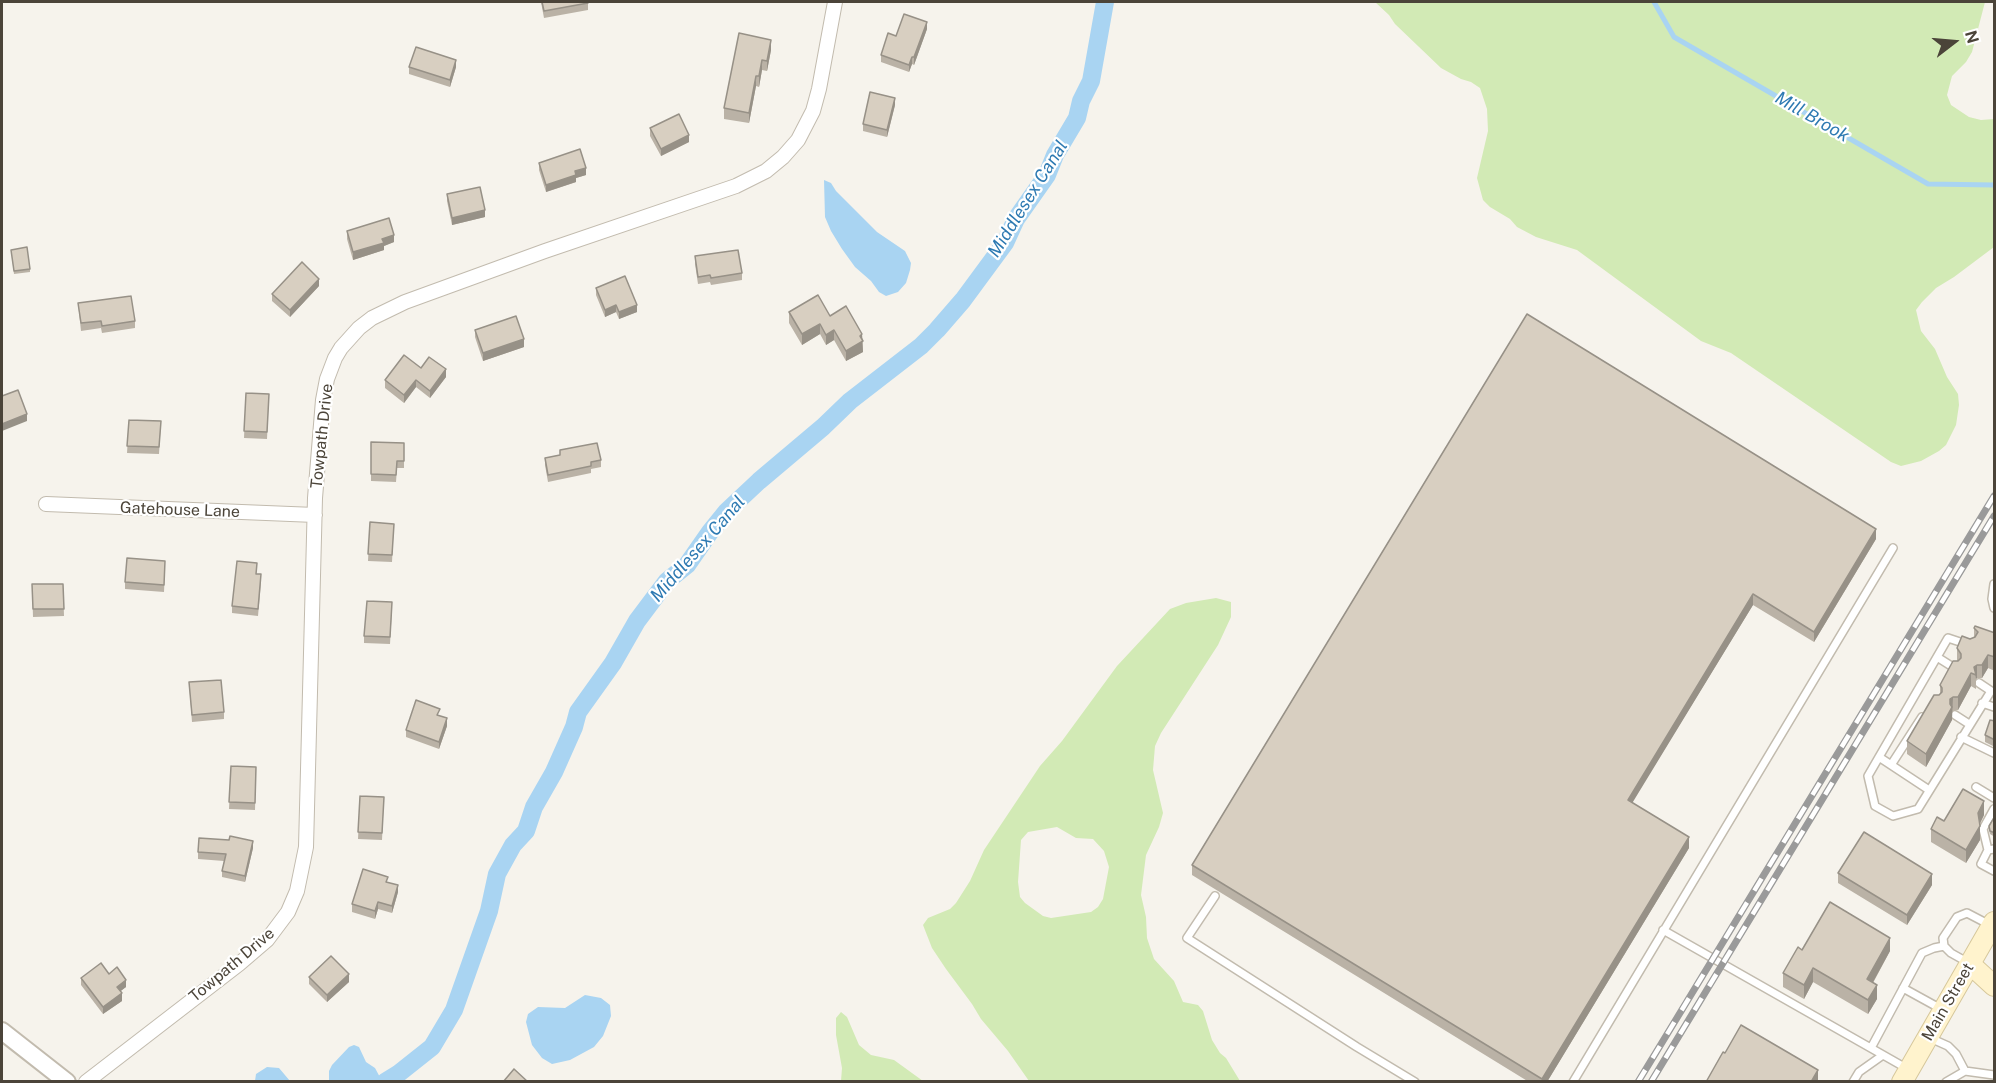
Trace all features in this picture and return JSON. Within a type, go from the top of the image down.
[{"type":"main road","name":"Main Street","points":[[1905,1076],[1993,924]]},
{"type":"main road","points":[[1970,964],[1995,986]]},
{"type":"street","name":"Towpath Drive","points":[[86,1082],[267,940],[281,924],[293,903],[301,879],[306,847],[315,515],[322,411],[327,379],[341,348],[359,328],[379,314],[405,302],[545,251],[736,186],[766,171],[798,140],[813,111],[835,2]]},
{"type":"street","name":"Gatehouse Lane","points":[[46,504],[315,515]]},
{"type":"street","points":[[2,1031],[67,1082]]},
{"type":"lane","points":[[1573,1082],[1893,548]]},
{"type":"lane","points":[[1995,584],[1992,599],[1995,608]]},
{"type":"lane","points":[[1972,646],[1948,638],[1868,776],[1875,806],[1893,816],[1918,809],[1991,691],[1979,683]]},
{"type":"lane","points":[[1937,657],[1956,669]]},
{"type":"lane","points":[[1982,703],[1995,707]]},
{"type":"lane","points":[[1891,765],[1926,709]]},
{"type":"lane","points":[[1955,715],[1969,724]]},
{"type":"lane","points":[[1961,737],[1995,753]]},
{"type":"lane","points":[[1879,757],[1929,790]]},
{"type":"lane","points":[[1976,787],[1995,798]]},
{"type":"lane","points":[[1995,809],[1983,829],[1991,849],[1981,864],[1995,871]]},
{"type":"lane","points":[[1215,896],[1187,938],[1414,1082]]},
{"type":"lane","points":[[1970,964],[1950,953],[1944,946],[1943,938],[1957,917],[1968,913],[1993,924]]},
{"type":"lane","points":[[1663,930],[1883,1055],[1905,1076]]},
{"type":"lane","points":[[1871,1048],[1922,953],[1944,946]]},
{"type":"lane","points":[[1903,988],[1944,1010]]},
{"type":"lane","points":[[1928,1036],[1948,1046],[1956,1054],[1965,1071]]},
{"type":"lane","points":[[1853,1082],[1859,1072],[1883,1055]]},
{"type":"lane","points":[[1946,1082],[1965,1071],[1995,1075]]},
{"type":"green space","points":[[1375,2],[1985,2],[1972,52],[1952,76],[1947,95],[1951,105],[1969,117],[1981,120],[1994,119],[1994,247],[1936,288],[1916,310],[1921,331],[1935,349],[1947,377],[1958,394],[1956,425],[1946,445],[1921,461],[1901,466],[1891,462],[1731,353],[1701,341],[1577,250],[1536,237],[1517,227],[1510,219],[1490,207],[1483,200],[1477,178],[1488,131],[1487,109],[1480,88],[1441,68]]},
{"type":"green space","points":[[1216,598],[1231,602],[1231,617],[1218,645],[1155,746],[1153,770],[1163,813],[1146,855],[1141,895],[1146,917],[1147,938],[1154,959],[1174,981],[1183,1002],[1198,1005],[1203,1011],[1212,1040],[1240,1081],[1029,1081],[946,969],[932,948],[923,925],[928,918],[950,909],[956,903],[970,881],[984,850],[1040,766],[1062,741],[1117,666],[1170,609],[1186,603]],"holes":[[[1057,827],[1076,838],[1093,839],[1104,851],[1109,867],[1103,899],[1091,912],[1051,918],[1043,916],[1020,897],[1018,882],[1021,840],[1028,832]]]},
{"type":"green space","points":[[841,1012],[847,1017],[859,1045],[871,1055],[894,1060],[923,1081],[841,1081],[842,1068],[836,1035],[836,1018]]},
{"type":"water","points":[[824,180],[831,183],[836,191],[877,232],[905,251],[911,263],[910,270],[906,283],[898,292],[886,296],[879,292],[871,281],[855,267],[842,249],[825,217]]},
{"type":"water","points":[[585,995],[601,998],[610,1005],[611,1016],[603,1036],[594,1047],[570,1060],[552,1064],[542,1058],[532,1045],[526,1022],[528,1014],[538,1007],[565,1008]]},
{"type":"water","points":[[354,1045],[359,1047],[366,1062],[375,1068],[382,1081],[329,1081],[329,1071],[332,1065],[349,1047]]},
{"type":"water","points":[[267,1067],[279,1068],[290,1081],[255,1081],[256,1074]]},
{"type":"building","points":[[542,2],[588,2],[588,3],[544,11]]},
{"type":"building","points":[[904,14],[927,22],[909,65],[881,55],[888,33],[896,36]]},
{"type":"building","points":[[739,33],[771,40],[767,61],[762,60],[759,76],[756,76],[749,113],[724,108]]},
{"type":"building","points":[[416,47],[456,60],[450,80],[409,67]]},
{"type":"building","points":[[870,92],[895,98],[887,130],[863,124]]},
{"type":"building","points":[[679,114],[689,135],[661,149],[650,128]]},
{"type":"building","points":[[580,149],[586,168],[575,171],[576,175],[546,185],[539,163]]},
{"type":"building","points":[[480,187],[485,210],[452,218],[447,194]]},
{"type":"building","points":[[389,218],[394,235],[382,239],[384,243],[353,252],[347,231]]},
{"type":"building","points":[[27,247],[30,269],[14,271],[11,250]]},
{"type":"building","points":[[738,250],[742,273],[711,278],[710,275],[698,277],[695,256]]},
{"type":"building","points":[[302,262],[319,279],[290,310],[272,294]]},
{"type":"building","points":[[625,276],[637,305],[619,312],[616,305],[605,310],[596,288]]},
{"type":"building","points":[[818,295],[830,316],[846,306],[862,334],[860,336],[863,341],[846,351],[834,330],[826,335],[820,324],[802,334],[789,312]]},
{"type":"building","points":[[131,296],[135,321],[102,326],[101,321],[81,323],[78,303]]},
{"type":"building","points":[[1527,314],[1876,529],[1814,632],[1753,594],[1628,800],[1689,837],[1542,1079],[1192,865]]},
{"type":"building","points":[[516,316],[524,339],[483,353],[475,330]]},
{"type":"building","points":[[404,355],[421,368],[429,357],[446,369],[430,391],[416,380],[404,395],[385,380]]},
{"type":"building","points":[[18,390],[27,414],[2,424],[2,396]]},
{"type":"building","points":[[246,393],[269,394],[267,432],[244,431]]},
{"type":"building","points":[[129,420],[161,421],[159,447],[127,446]]},
{"type":"building","points":[[371,442],[404,443],[404,461],[397,461],[396,475],[371,474]]},
{"type":"building","points":[[597,443],[601,460],[591,462],[591,466],[548,475],[545,458],[560,455],[560,450]]},
{"type":"building","points":[[370,522],[394,524],[392,555],[368,554]]},
{"type":"building","points":[[127,558],[165,561],[164,585],[125,582]]},
{"type":"building","points":[[237,561],[257,563],[256,574],[261,574],[258,609],[232,606]]},
{"type":"building","points":[[32,584],[63,584],[64,609],[33,609]]},
{"type":"building","points":[[367,601],[392,602],[390,637],[364,636]]},
{"type":"building","points":[[1975,626],[1995,633],[1995,657],[1988,655],[1982,665],[1974,667],[1976,675],[1971,673],[1958,697],[1950,699],[1952,707],[1926,754],[1907,741],[1934,695],[1942,692],[1940,685],[1953,661],[1961,658],[1957,648],[1962,636],[1970,639],[1975,637],[1978,632]]},
{"type":"building","points":[[221,680],[224,712],[192,715],[189,682]]},
{"type":"building","points":[[416,700],[440,709],[437,715],[447,718],[439,742],[406,730]]},
{"type":"building","points":[[1990,720],[1995,721],[1995,740],[1985,735]]},
{"type":"building","points":[[231,766],[256,767],[255,803],[229,802]]},
{"type":"building","points":[[1963,789],[1984,801],[1978,813],[1980,826],[1966,850],[1931,829],[1937,817],[1944,821]]},
{"type":"building","points":[[360,796],[384,797],[382,833],[358,832]]},
{"type":"building","points":[[1995,816],[1995,833],[1990,831],[1989,826]]},
{"type":"building","points":[[1864,832],[1932,874],[1907,915],[1838,873]]},
{"type":"building","points":[[230,836],[253,841],[245,876],[222,871],[226,854],[198,852],[199,838],[229,840]]},
{"type":"building","points":[[363,869],[388,877],[386,882],[398,885],[392,906],[378,902],[375,911],[352,904]]},
{"type":"building","points":[[1830,902],[1890,938],[1867,979],[1877,985],[1868,1000],[1813,968],[1804,985],[1783,973],[1798,947],[1802,950]]},
{"type":"building","points":[[331,956],[349,974],[327,995],[309,977]]},
{"type":"building","points":[[101,963],[109,974],[117,967],[126,980],[117,987],[122,993],[103,1007],[81,978]]},
{"type":"building","points":[[1741,1025],[1818,1070],[1811,1082],[1706,1082]]},
{"type":"building","points":[[514,1069],[528,1082],[503,1082]]},
{"type":"waterway","name":"Middlesex Canal","points":[[385,1082],[432,1047],[454,1010],[489,911],[497,874],[513,845],[526,831],[534,807],[554,772],[574,727],[578,712],[613,663],[637,621],[667,581],[687,565],[727,511],[850,401],[921,346],[963,300],[1005,243],[1016,219],[1047,175],[1055,155],[1077,118],[1081,101],[1091,81],[1105,2]]},
{"type":"waterway","name":"Mill Brook","points":[[1654,2],[1674,37],[1928,184],[1994,185]]},
{"type":"railway","points":[[1638,1082],[1994,496]]},
{"type":"railway","points":[[1651,1082],[1994,516]]}]
